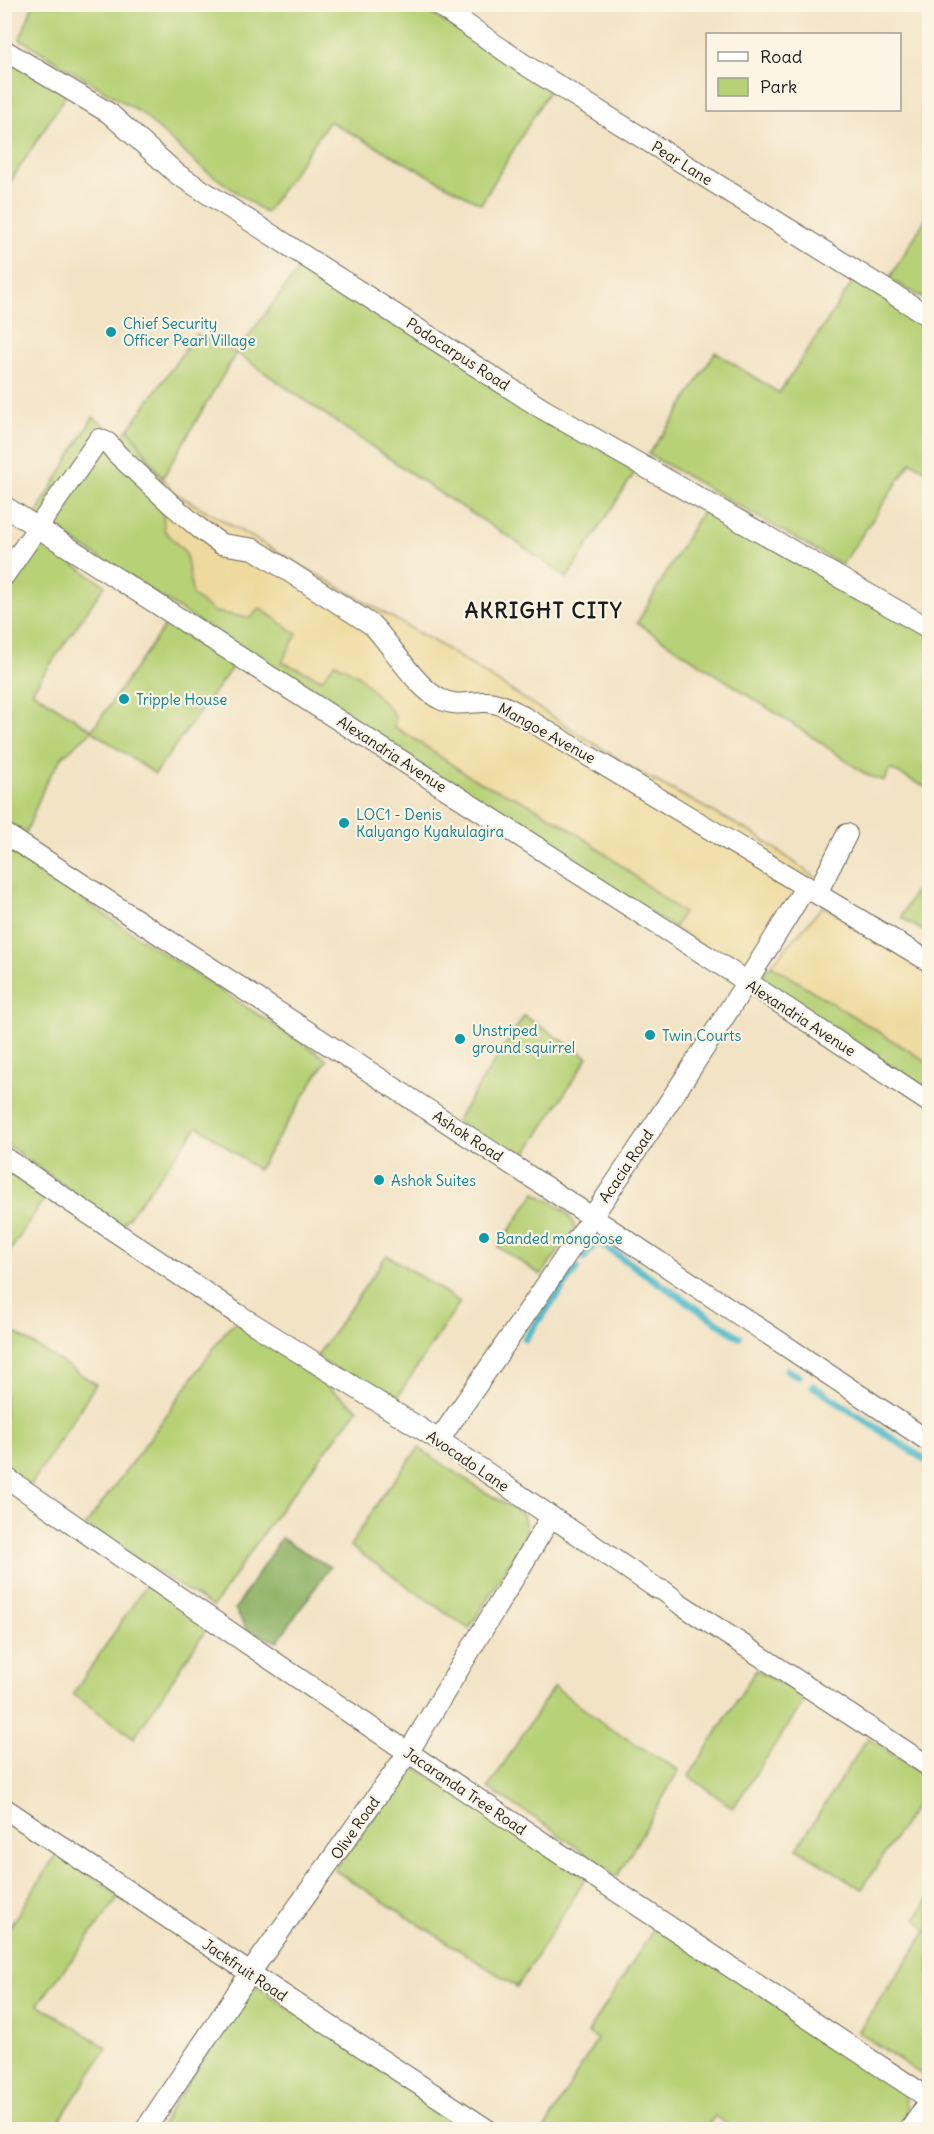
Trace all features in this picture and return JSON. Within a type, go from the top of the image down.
[{"type":"street","name":"Pear Lane","points":[[437,4],[532,70],[930,317]]},
{"type":"street","name":"Podocarpus Road","points":[[4,50],[109,113],[177,174],[541,408],[930,629]]},
{"type":"street","name":"Mangoe Avenue","points":[[37,526],[99,439],[108,443],[172,505],[221,544],[254,549],[372,625],[387,640],[397,656],[426,690],[441,700],[466,705],[486,702],[504,706],[930,962]]},
{"type":"street","name":"Alexandria Avenue","points":[[4,506],[748,982],[930,1102]]},
{"type":"street","points":[[4,576],[37,526]]},
{"type":"street","name":"Ashok Road","points":[[4,833],[592,1217],[930,1442]]},
{"type":"street","name":"Acacia Road","points":[[439,1440],[592,1217],[812,890],[847,834]]},
{"type":"street","name":"Avocado Lane","points":[[4,1157],[236,1313],[439,1440],[551,1517],[930,1767]]},
{"type":"street","name":"Jacaranda Tree Road","points":[[4,1476],[213,1622],[930,2099]]},
{"type":"street","name":"Olive Road","points":[[145,2130],[250,1973],[408,1753],[551,1517]]},
{"type":"street","name":"Jackfruit Road","points":[[4,1808],[488,2130]]},
{"type":"street","points":[[912,2130],[930,2104]]},
{"type":"green space","points":[[33,5],[418,5],[550,89],[481,204],[329,121],[266,213],[198,165],[141,113],[20,39]]},
{"type":"green space","points":[[5,49],[70,89],[5,190]]},
{"type":"green space","points":[[929,213],[929,301],[889,279]]},
{"type":"green space","points":[[304,262],[637,469],[567,578],[236,353]]},
{"type":"green space","points":[[854,280],[929,326],[929,472],[911,462],[842,565],[648,454],[677,415],[715,352],[779,393]]},
{"type":"green space","points":[[196,334],[236,353],[162,479],[164,530],[186,553],[194,596],[215,612],[250,618],[259,608],[297,634],[283,662],[321,679],[335,663],[363,677],[395,715],[394,727],[471,777],[529,804],[589,842],[683,913],[674,928],[35,516],[93,417],[120,436],[129,429]]},
{"type":"green space","points":[[705,506],[929,629],[929,789],[890,769],[884,781],[867,775],[637,623]]},
{"type":"green space","points":[[41,543],[105,585],[32,691],[92,730],[166,624],[233,666],[155,774],[92,731],[63,756],[46,782],[26,833],[5,821],[4,588],[33,544]]},
{"type":"green space","points":[[4,847],[327,1059],[258,1170],[198,1126],[121,1227],[5,1143]]},
{"type":"green space","points":[[929,863],[929,935],[901,917]]},
{"type":"green space","points":[[771,965],[929,1063],[929,1090],[758,981]]},
{"type":"green space","points":[[524,1016],[588,1057],[520,1163],[456,1121]]},
{"type":"green space","points":[[5,1167],[47,1194],[5,1259]]},
{"type":"green space","points":[[535,1193],[565,1212],[573,1222],[575,1229],[541,1275],[498,1247]]},
{"type":"green space","points":[[387,1255],[460,1302],[392,1405],[316,1357]]},
{"type":"green space","points":[[236,1321],[358,1409],[270,1523],[213,1607],[85,1526],[225,1332]]},
{"type":"green space","points":[[4,1326],[96,1384],[29,1488],[5,1470]]},
{"type":"green space","points":[[419,1448],[480,1489],[523,1514],[527,1534],[469,1629],[350,1546],[382,1496]]},
{"type":"green space","points":[[281,1538],[330,1567],[277,1642],[247,1630],[235,1609]]},
{"type":"green space","points":[[146,1585],[209,1625],[134,1738],[73,1694]]},
{"type":"green space","points":[[756,1670],[807,1697],[733,1808],[689,1776]]},
{"type":"green space","points":[[554,1686],[609,1728],[679,1770],[617,1877],[546,1825],[488,1788]]},
{"type":"green space","points":[[868,1737],[929,1779],[929,1785],[862,1889],[797,1848]]},
{"type":"green space","points":[[411,1764],[586,1878],[517,1987],[334,1870]]},
{"type":"green space","points":[[57,1853],[120,1896],[38,2004],[107,2048],[54,2129],[22,2129],[5,2117],[5,1934]]},
{"type":"green space","points":[[929,1898],[930,2076],[925,2077],[858,2032],[927,1931],[916,1918]]},
{"type":"green space","points":[[656,1925],[901,2088],[906,2109],[897,2129],[734,2129],[715,2116],[705,2129],[544,2130],[597,2039],[588,2033]]},
{"type":"green space","points":[[255,1985],[470,2130],[158,2130]]},
{"type":"sand","points":[[129,429],[173,492],[440,645],[637,771],[756,835],[816,878],[747,975],[674,928],[683,913],[589,841],[529,804],[471,777],[394,727],[395,715],[358,675],[335,663],[322,679],[282,662],[297,634],[260,608],[250,618],[215,612],[193,596],[186,553],[164,530],[162,479]]},
{"type":"sand","points":[[823,906],[929,968],[929,1063],[771,965]]},
{"type":"waterway","points":[[584,1258],[597,1241],[739,1337]]},
{"type":"waterway","points":[[525,1339],[577,1268]]},
{"type":"waterway","points":[[787,1370],[798,1376]]},
{"type":"waterway","points":[[813,1386],[928,1462]]},
{"type":"place","name":"Chief Security Officer Pearl Village","points":[[111,332]]},
{"type":"place","name":"Tripple House","points":[[124,699]]},
{"type":"place","name":"LOC1 - Denis Kalyango Kyakulagira","points":[[344,823]]},
{"type":"place","name":"Twin Courts","points":[[650,1035]]},
{"type":"place","name":"Unstriped ground squirrel","points":[[460,1039]]},
{"type":"place","name":"Ashok Suites","points":[[379,1180]]},
{"type":"place","name":"Banded mongoose","points":[[484,1238]]},
{"type":"district","name":"AKRIGHT CITY","points":[[544,610]]}]
